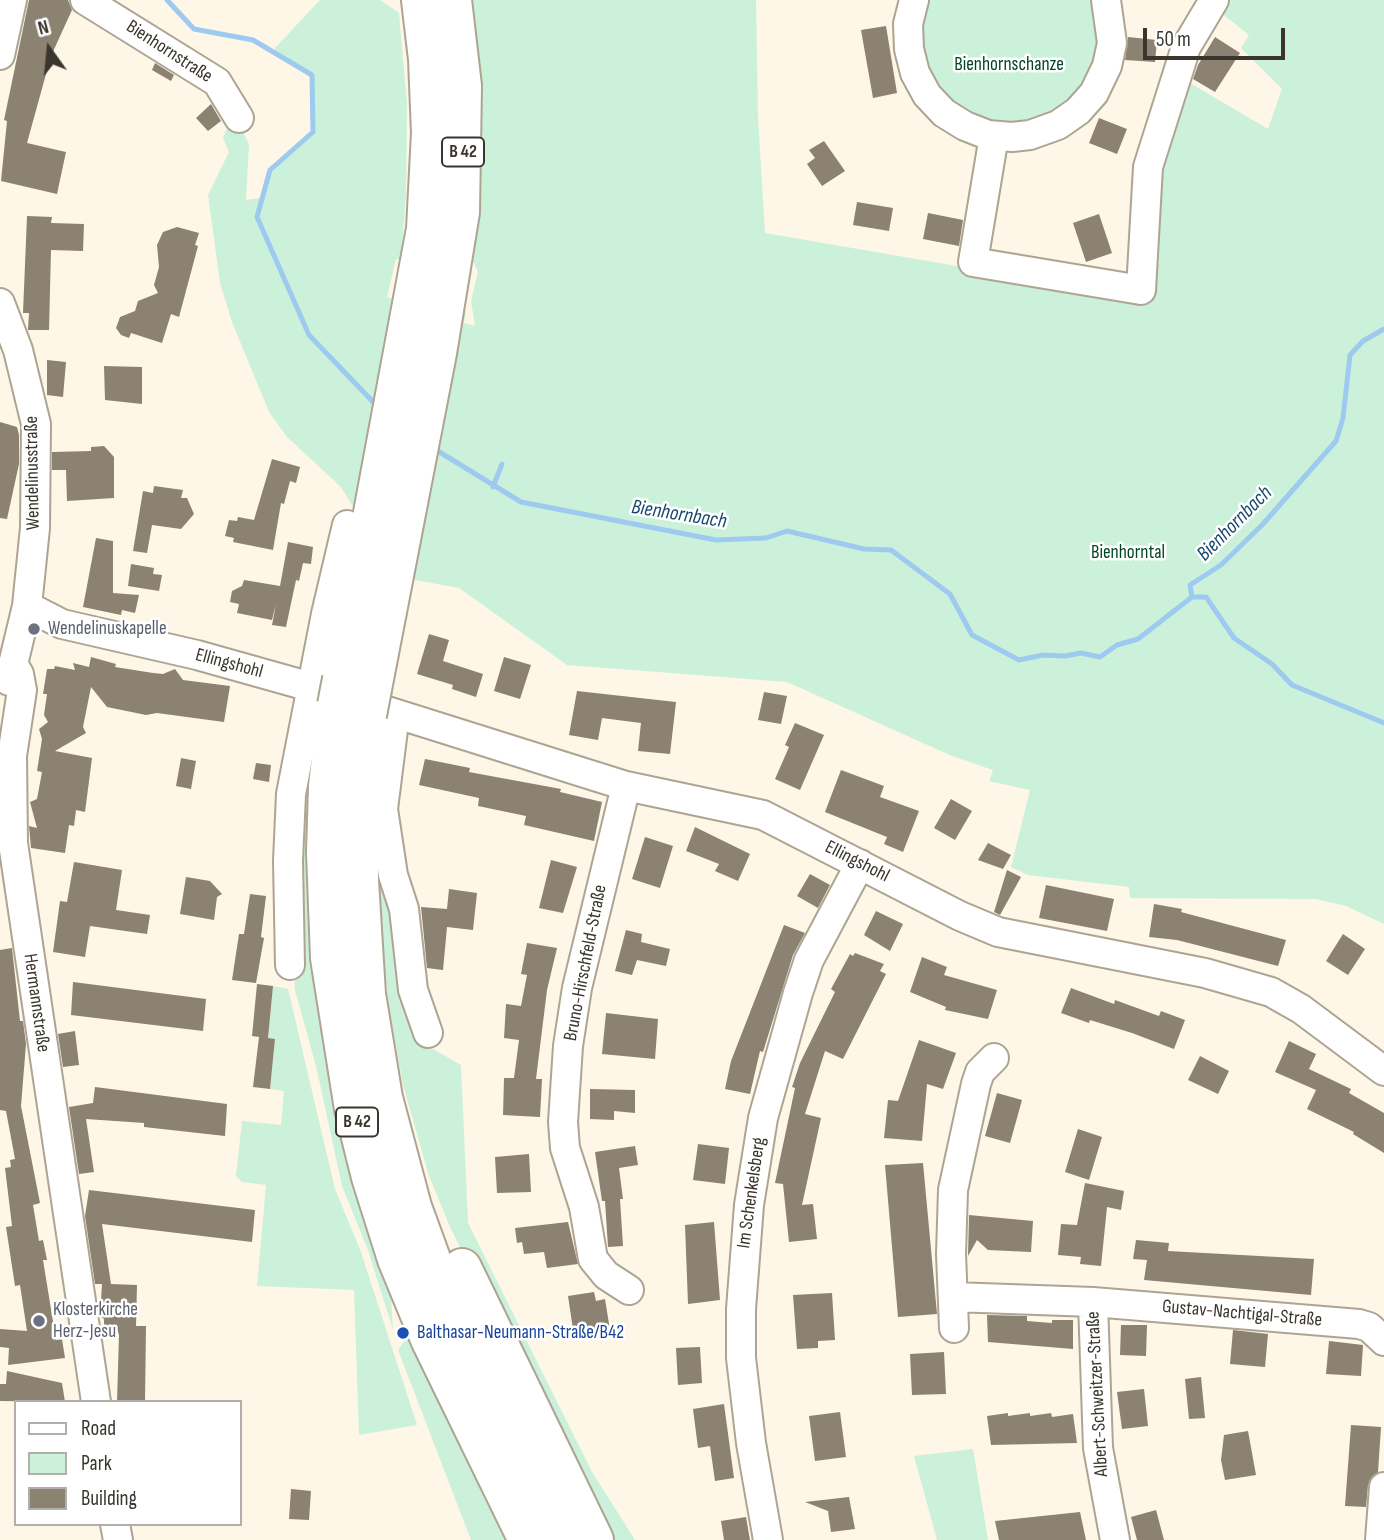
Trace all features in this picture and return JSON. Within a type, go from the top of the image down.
[{"type":"highway","name":"B 42","points":[[421,0],[429,82],[430,296]]},
{"type":"highway","name":"B 42","points":[[452,0],[462,86],[460,212],[430,296],[373,527],[354,698],[362,947],[370,1032],[393,1140],[412,1207],[471,1354],[562,1540]]},
{"type":"highway","name":"B 42","points":[[354,698],[328,786],[329,919],[341,1041],[354,1109],[371,1177],[397,1259],[429,1339],[528,1540]]},
{"type":"highway","points":[[393,1140],[421,1187],[594,1540]]},
{"type":"street","points":[[0,55],[12,0]]},
{"type":"street","name":"Bienhornstraße","points":[[85,0],[217,82],[239,118]]},
{"type":"street","points":[[914,0],[908,43],[920,84],[935,104],[954,120],[994,136],[1018,137],[1042,132],[1069,118],[1091,98],[1111,55],[1112,24],[1106,0]]},
{"type":"street","points":[[994,136],[973,262],[1141,290],[1148,167],[1186,47],[1214,0]]},
{"type":"street","name":"Wendelinusstraße","points":[[0,303],[18,350],[36,424],[35,528],[27,606]]},
{"type":"street","name":"Hermannstraße","points":[[27,606],[13,664],[19,674],[22,690],[12,756],[13,843],[96,1400]]},
{"type":"street","name":"Ellingshohl","points":[[27,606],[62,624],[197,655],[354,698],[626,786],[763,815],[960,916],[1008,936],[1186,969],[1259,988],[1301,1009],[1384,1071]]},
{"type":"street","points":[[0,718],[13,664]]},
{"type":"street","points":[[290,965],[288,861],[292,794],[354,698]]},
{"type":"street","points":[[354,698],[383,809],[393,875],[404,909],[413,990],[428,1033]]},
{"type":"street","name":"Bruno-Hirschfeld-Straße","points":[[626,786],[585,948],[568,1046],[564,1135],[593,1259],[606,1275],[629,1290]]},
{"type":"street","name":"Im Schenkelsberg","points":[[768,1540],[751,1443],[741,1348],[744,1258],[755,1162],[771,1088],[802,979],[860,864]]},
{"type":"street","points":[[954,1328],[951,1236],[957,1164],[980,1072],[994,1058]]},
{"type":"street","name":"Albert-Schweitzer-Straße","points":[[953,1297],[1093,1302],[1098,1448],[1115,1540]]},
{"type":"street","name":"Gustav-Nachtigal-Straße","points":[[1093,1302],[1359,1324],[1369,1327],[1384,1341]]},
{"type":"street","points":[[1380,1540],[1384,1488]]},
{"type":"green space","name":"Bienhorntal","points":[[320,0],[380,0],[399,13],[407,104],[406,196],[401,259],[396,259],[387,297],[393,299],[396,282],[466,311],[464,323],[475,326],[471,301],[478,272],[474,263],[464,261],[462,0],[756,0],[758,118],[765,233],[1143,298],[1156,169],[1185,80],[1268,129],[1282,89],[1241,48],[1249,35],[1220,12],[1228,0],[1384,0],[1384,924],[1346,906],[1316,899],[1130,898],[1129,887],[1028,875],[1011,867],[1030,790],[989,781],[993,770],[952,756],[787,682],[567,665],[459,588],[410,579],[419,551],[352,505],[341,487],[287,437],[269,412],[232,322],[220,283],[208,195],[229,152],[223,138],[226,130],[238,122],[249,144],[246,200],[261,198],[269,169],[312,131],[310,77],[276,54],[275,48]]},
{"type":"green space","name":"Bienhornschanze","points":[[921,0],[1097,0],[1104,41],[1076,101],[1023,128],[964,118],[921,69]]},
{"type":"green space","points":[[320,704],[349,1139],[391,1297],[393,1330],[368,1250],[342,1186],[317,1070],[295,990],[292,861]]},
{"type":"green space","points":[[371,809],[379,809],[428,1046],[461,1065],[468,1223],[592,1472],[635,1540],[605,1540],[450,1227],[429,1176],[403,1085],[390,1012],[380,938]]},
{"type":"green space","points":[[273,986],[288,989],[335,1189],[361,1252],[417,1425],[359,1435],[354,1290],[257,1286],[266,1185],[242,1182],[236,1176],[242,1121],[281,1125],[284,1091],[270,1089],[275,1039],[268,1038]]},
{"type":"green space","points":[[408,1336],[510,1540],[471,1540],[398,1350]]},
{"type":"green space","points":[[973,1449],[988,1540],[937,1540],[914,1456]]},
{"type":"building","points":[[29,0],[68,0],[72,10],[51,56],[27,143],[66,152],[57,194],[1,181],[7,121],[4,120]]},
{"type":"building","points":[[886,26],[897,93],[873,98],[861,30]]},
{"type":"building","points":[[1128,37],[1157,40],[1155,62],[1125,60]]},
{"type":"building","points":[[1215,37],[1240,53],[1215,92],[1193,79]]},
{"type":"building","points":[[155,63],[174,75],[171,81],[152,70]]},
{"type":"building","points":[[211,104],[221,121],[208,131],[196,118]]},
{"type":"building","points":[[1099,118],[1127,129],[1117,154],[1089,143]]},
{"type":"building","points":[[824,141],[845,171],[822,186],[807,164],[815,158],[809,150]]},
{"type":"building","points":[[857,202],[893,208],[889,231],[853,225]]},
{"type":"building","points":[[928,213],[963,220],[959,246],[923,239]]},
{"type":"building","points":[[1099,214],[1112,253],[1086,262],[1073,223]]},
{"type":"building","points":[[27,216],[52,217],[51,223],[84,224],[83,251],[51,250],[49,330],[28,330],[29,313],[23,313]]},
{"type":"building","points":[[177,227],[199,233],[179,317],[171,314],[162,343],[131,333],[129,338],[121,335],[116,328],[120,317],[135,311],[138,301],[158,293],[154,285],[159,267],[157,245],[163,232]]},
{"type":"building","points":[[47,360],[66,362],[63,397],[47,395]]},
{"type":"building","points":[[104,366],[142,367],[142,404],[105,400]]},
{"type":"building","points":[[0,422],[17,427],[19,435],[19,464],[7,519],[0,518]]},
{"type":"building","points":[[104,446],[114,457],[114,498],[67,501],[66,470],[52,470],[52,452],[91,451],[91,447]]},
{"type":"building","points":[[272,459],[300,467],[296,483],[290,481],[284,504],[281,503],[273,550],[233,542],[234,538],[225,536],[229,520],[237,521],[238,517],[254,520]]},
{"type":"building","points":[[154,486],[183,490],[181,498],[187,498],[194,514],[181,529],[152,525],[147,553],[133,551],[143,491],[153,493]]},
{"type":"building","points":[[96,538],[113,541],[113,593],[139,595],[135,613],[122,610],[121,615],[83,607]]},
{"type":"building","points":[[288,542],[313,547],[311,564],[303,563],[299,581],[296,580],[286,627],[272,625],[276,604],[272,620],[237,613],[239,604],[230,602],[232,591],[242,586],[244,580],[280,586]]},
{"type":"building","points":[[131,564],[154,568],[153,574],[162,575],[159,591],[128,586]]},
{"type":"building","points":[[429,634],[449,640],[443,661],[483,674],[476,697],[452,689],[453,685],[417,674]]},
{"type":"building","points":[[91,657],[116,664],[115,667],[153,673],[163,674],[175,669],[183,680],[230,686],[224,722],[157,713],[146,715],[107,707],[91,687],[83,727],[86,733],[55,751],[92,758],[85,812],[76,810],[74,826],[69,825],[65,853],[31,848],[29,826],[37,828],[30,802],[37,799],[42,772],[37,771],[42,739],[39,729],[48,722],[44,715],[47,694],[43,694],[47,669],[54,669],[55,666],[75,670],[73,663],[89,667]]},
{"type":"building","points":[[504,657],[531,665],[520,699],[494,691]]},
{"type":"building","points":[[577,691],[676,702],[670,754],[638,751],[641,723],[602,718],[598,740],[569,735]]},
{"type":"building","points":[[764,692],[787,696],[781,724],[758,720]]},
{"type":"building","points":[[795,723],[824,735],[800,790],[775,779],[789,747],[785,745]]},
{"type":"building","points":[[181,758],[196,761],[191,789],[176,786]]},
{"type":"building","points":[[425,759],[470,768],[469,772],[561,789],[560,792],[602,802],[594,841],[524,825],[526,816],[478,806],[479,798],[419,785]]},
{"type":"building","points":[[256,763],[271,765],[269,782],[253,779]]},
{"type":"building","points":[[841,770],[884,786],[880,797],[919,811],[903,852],[884,844],[887,837],[825,812]]},
{"type":"building","points":[[951,799],[972,811],[955,840],[934,828]]},
{"type":"building","points":[[695,827],[750,854],[738,881],[715,871],[719,864],[686,851]]},
{"type":"building","points":[[645,837],[673,846],[660,888],[632,879]]},
{"type":"building","points":[[988,843],[1011,855],[1003,869],[978,860]]},
{"type":"building","points":[[551,860],[577,867],[563,913],[539,908]]},
{"type":"building","points":[[74,862],[122,870],[116,910],[150,915],[147,934],[90,926],[85,957],[53,952],[60,901],[67,902]]},
{"type":"building","points":[[1007,870],[1021,877],[1000,915],[994,912]]},
{"type":"building","points":[[810,874],[830,885],[818,908],[797,896]]},
{"type":"building","points":[[186,877],[210,881],[222,894],[217,897],[214,920],[180,914]]},
{"type":"building","points":[[1046,885],[1114,899],[1107,931],[1039,918]]},
{"type":"building","points":[[449,889],[477,893],[473,930],[447,927],[443,970],[427,968],[421,907],[447,909]]},
{"type":"building","points":[[250,894],[266,896],[261,937],[264,938],[256,983],[232,980],[239,934],[244,934]]},
{"type":"building","points":[[1154,904],[1182,909],[1181,912],[1286,940],[1278,966],[1177,940],[1149,937]]},
{"type":"building","points":[[876,911],[903,924],[890,951],[864,935]]},
{"type":"building","points":[[784,925],[805,933],[793,955],[763,1052],[760,1051],[750,1094],[725,1089],[731,1061]]},
{"type":"building","points":[[626,930],[642,934],[641,942],[670,949],[666,966],[637,960],[632,975],[615,971]]},
{"type":"building","points":[[1343,934],[1365,949],[1348,975],[1326,961]]},
{"type":"building","points":[[527,943],[557,948],[547,990],[536,1079],[542,1079],[540,1117],[503,1115],[504,1078],[514,1078],[519,1040],[504,1038],[506,1004],[521,1006],[527,975],[521,974]]},
{"type":"building","points":[[12,948],[20,1021],[23,1021],[26,1044],[21,1106],[40,1203],[33,1205],[39,1241],[43,1240],[47,1260],[43,1260],[56,1340],[62,1339],[65,1358],[8,1365],[9,1348],[0,1347],[0,1329],[27,1331],[20,1285],[15,1286],[6,1227],[12,1226],[5,1168],[11,1167],[10,1160],[15,1159],[6,1111],[0,1110],[0,950]]},
{"type":"building","points":[[855,953],[884,964],[880,971],[886,974],[843,1059],[825,1051],[805,1114],[821,1118],[802,1205],[813,1204],[817,1239],[789,1242],[783,1184],[775,1183],[795,1088],[792,1087],[800,1063],[835,992],[831,989],[850,954],[853,956]]},
{"type":"building","points":[[922,957],[947,967],[944,975],[997,990],[988,1019],[945,1010],[946,1007],[910,992]]},
{"type":"building","points":[[73,982],[206,999],[203,1031],[71,1015]]},
{"type":"building","points":[[257,984],[273,986],[268,1038],[275,1039],[270,1089],[253,1087],[259,1037],[252,1036]]},
{"type":"building","points":[[1071,988],[1114,1004],[1115,1000],[1159,1016],[1161,1011],[1185,1020],[1174,1049],[1132,1033],[1061,1013]]},
{"type":"building","points":[[606,1013],[658,1019],[655,1059],[602,1054]]},
{"type":"building","points":[[75,1031],[79,1065],[63,1067],[58,1034]]},
{"type":"building","points":[[919,1040],[956,1053],[943,1089],[927,1084],[922,1141],[884,1138],[888,1100],[898,1101]]},
{"type":"building","points":[[1289,1041],[1316,1054],[1309,1069],[1351,1089],[1349,1093],[1384,1113],[1384,1153],[1353,1134],[1354,1132],[1307,1109],[1316,1090],[1275,1072]]},
{"type":"building","points":[[1200,1056],[1229,1071],[1218,1094],[1188,1080]]},
{"type":"building","points":[[95,1087],[227,1104],[225,1136],[144,1127],[144,1123],[86,1119],[94,1172],[79,1174],[69,1107],[93,1103]]},
{"type":"building","points":[[590,1089],[635,1090],[635,1113],[614,1111],[614,1120],[590,1119]]},
{"type":"building","points":[[997,1093],[1022,1100],[1010,1143],[985,1136]]},
{"type":"building","points":[[1078,1129],[1102,1137],[1089,1180],[1065,1172]]},
{"type":"building","points":[[698,1144],[729,1148],[725,1184],[693,1180]]},
{"type":"building","points":[[635,1146],[638,1165],[619,1168],[623,1199],[620,1199],[623,1246],[608,1247],[605,1201],[602,1201],[595,1152]]},
{"type":"building","points":[[529,1154],[531,1192],[497,1193],[495,1157]]},
{"type":"building","points":[[923,1163],[937,1314],[898,1317],[885,1165]]},
{"type":"building","points":[[1085,1183],[1124,1191],[1121,1210],[1107,1207],[1101,1266],[1080,1264],[1081,1257],[1058,1255],[1061,1224],[1077,1225]]},
{"type":"building","points":[[89,1190],[255,1210],[252,1242],[102,1224],[111,1284],[137,1285],[136,1326],[146,1326],[145,1400],[117,1400],[119,1335],[117,1329],[104,1329],[104,1319],[100,1316],[102,1284],[95,1284],[85,1216]]},
{"type":"building","points":[[969,1215],[1033,1221],[1031,1252],[988,1250],[977,1240],[968,1256]]},
{"type":"building","points":[[568,1222],[578,1264],[547,1268],[544,1252],[524,1254],[522,1242],[517,1243],[515,1228]]},
{"type":"building","points":[[714,1222],[720,1300],[688,1304],[685,1225]]},
{"type":"building","points":[[1136,1240],[1169,1243],[1168,1251],[1314,1259],[1311,1295],[1144,1280],[1147,1260],[1133,1259]]},
{"type":"building","points":[[594,1292],[596,1301],[605,1299],[610,1330],[574,1336],[568,1296]]},
{"type":"building","points":[[832,1293],[835,1340],[818,1341],[818,1348],[797,1349],[793,1295]]},
{"type":"building","points":[[987,1315],[1027,1316],[1027,1321],[1052,1323],[1052,1320],[1073,1320],[1073,1349],[988,1342]]},
{"type":"building","points":[[1121,1325],[1147,1325],[1146,1356],[1120,1355]]},
{"type":"building","points":[[1233,1330],[1268,1334],[1265,1367],[1230,1364]]},
{"type":"building","points":[[1329,1341],[1363,1345],[1361,1376],[1326,1374]]},
{"type":"building","points":[[700,1347],[702,1383],[678,1385],[676,1348]]},
{"type":"building","points":[[944,1352],[946,1394],[912,1395],[910,1354]]},
{"type":"building","points":[[7,1371],[62,1383],[65,1400],[0,1401],[0,1384],[6,1384]]},
{"type":"building","points":[[1201,1377],[1205,1418],[1189,1419],[1185,1379]]},
{"type":"building","points":[[1144,1389],[1148,1426],[1122,1429],[1117,1392]]},
{"type":"building","points":[[724,1404],[734,1478],[715,1481],[710,1446],[698,1448],[693,1409]]},
{"type":"building","points":[[840,1412],[846,1457],[815,1461],[809,1416]]},
{"type":"building","points":[[1008,1413],[1008,1416],[1030,1413],[1030,1416],[1051,1413],[1052,1417],[1073,1414],[1077,1443],[991,1445],[987,1416]]},
{"type":"building","points":[[1351,1425],[1381,1427],[1378,1472],[1368,1485],[1366,1507],[1345,1506]]},
{"type":"building","points":[[1248,1431],[1256,1475],[1225,1480],[1221,1460],[1224,1435]]},
{"type":"building","points":[[291,1489],[311,1491],[309,1520],[289,1519]]},
{"type":"building","points":[[849,1497],[855,1529],[831,1532],[828,1511],[805,1502]]},
{"type":"building","points":[[1156,1510],[1164,1540],[1137,1540],[1131,1517]]},
{"type":"building","points":[[1080,1512],[1086,1540],[999,1540],[995,1521]]},
{"type":"building","points":[[746,1517],[750,1540],[724,1540],[721,1521]]},
{"type":"waterway","name":"Bienhornbach","points":[[167,0],[194,29],[253,40],[312,75],[313,132],[270,170],[257,217],[309,335],[377,406]]},
{"type":"waterway","name":"Bienhornbach","points":[[433,448],[521,502],[716,540],[766,538],[787,531],[864,549],[891,550],[950,594],[972,635],[1019,660],[1043,655],[1065,656],[1081,653],[1100,657],[1117,645],[1138,639],[1192,597],[1190,585],[1221,565],[1263,524],[1336,441],[1343,418],[1350,355],[1363,341],[1384,329]]},
{"type":"waterway","points":[[493,487],[502,464]]},
{"type":"waterway","points":[[1192,597],[1206,597],[1234,638],[1272,664],[1292,685],[1384,723]]},
{"type":"place","name":"Wendelinuskapelle","points":[[34,629]]},
{"type":"place","name":"Klosterkirche Herz-Jesu","points":[[39,1321]]},
{"type":"place","name":"Balthasar-Neumann-Straße/B42","points":[[403,1333]]}]
